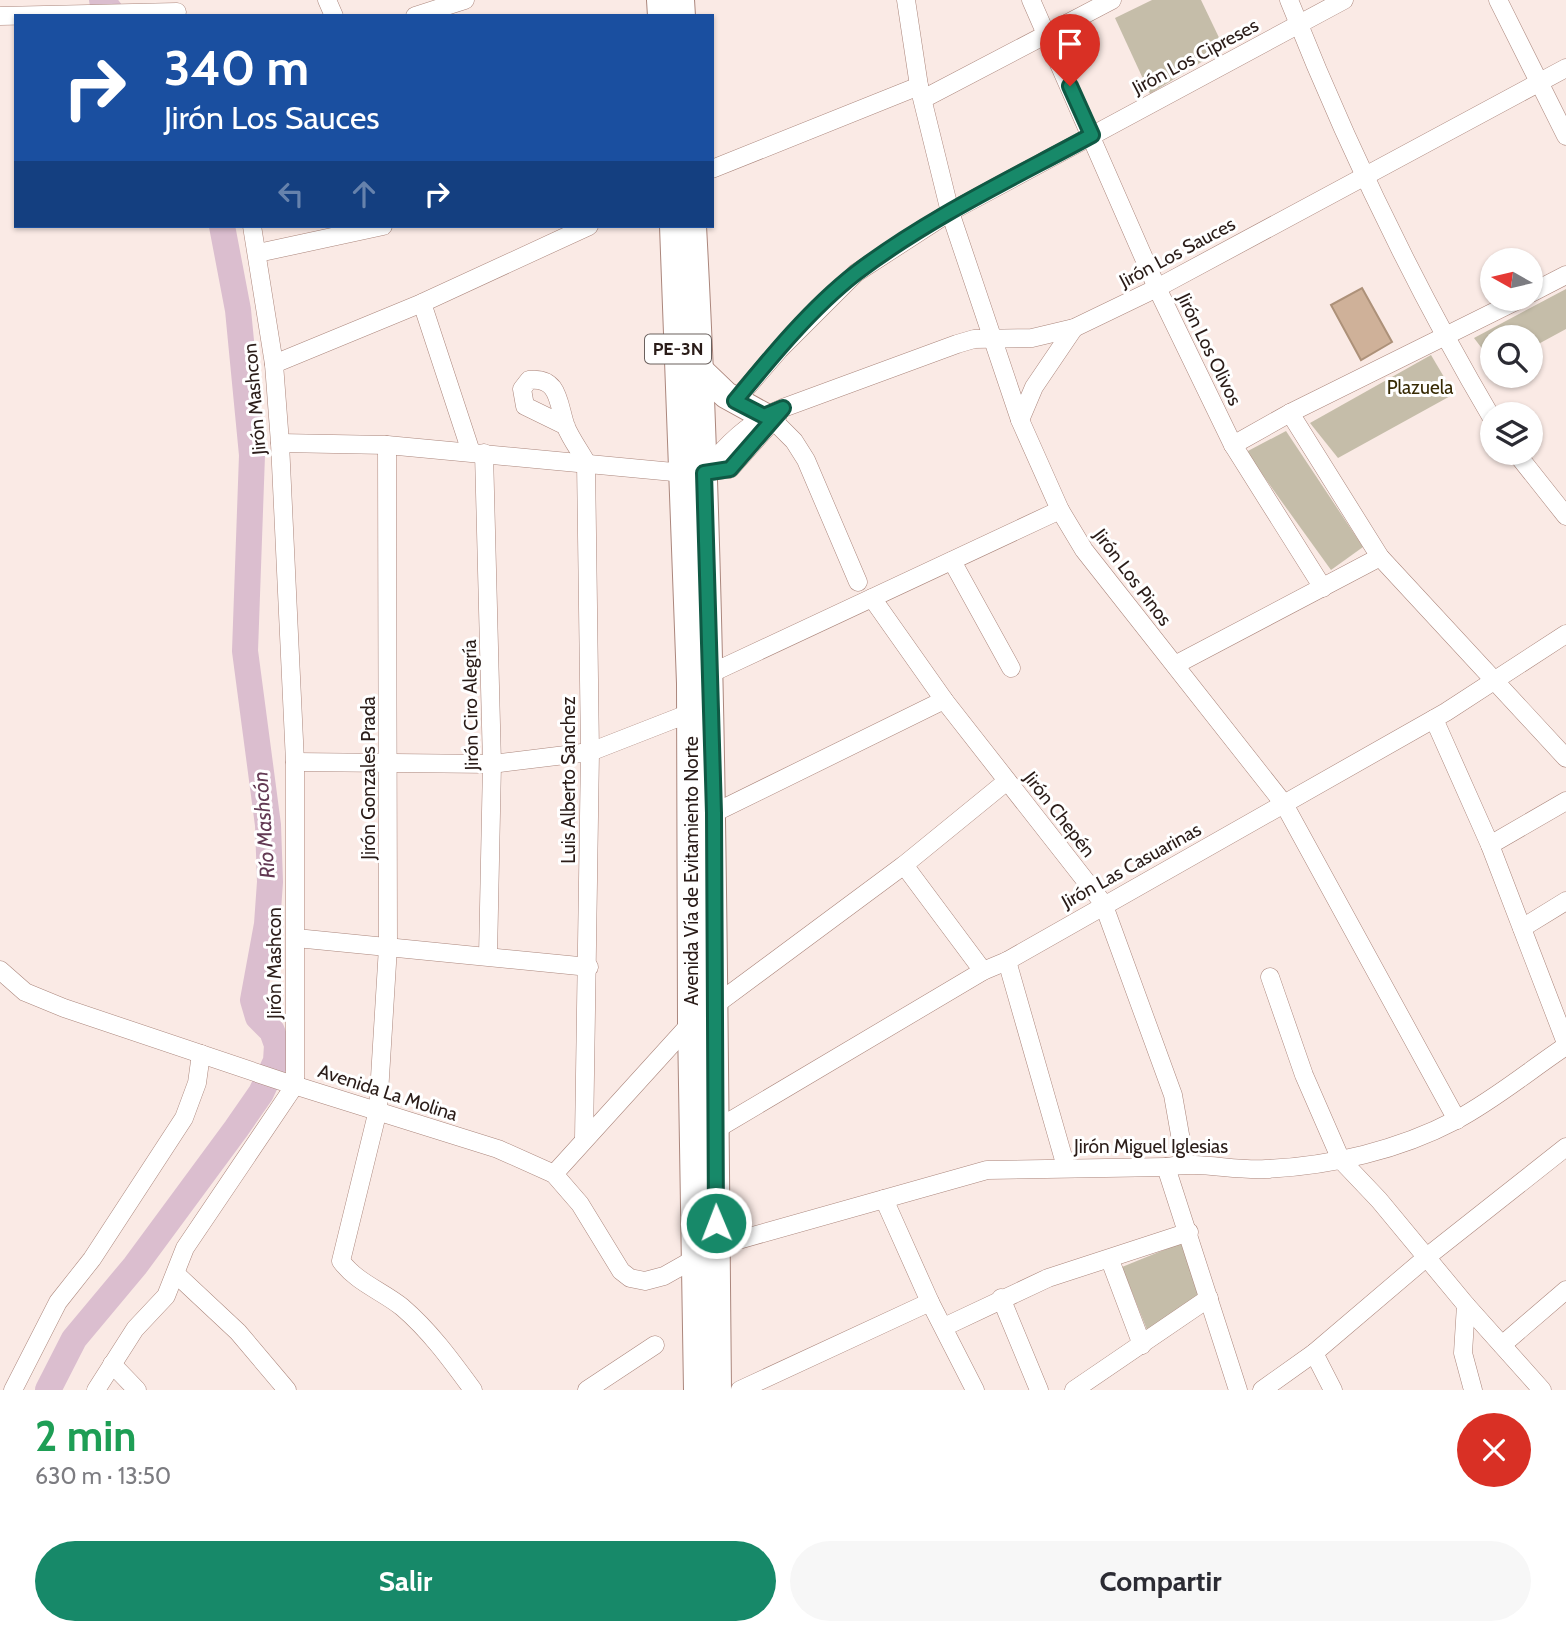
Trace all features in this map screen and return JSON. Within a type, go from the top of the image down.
[{"type":"highway","name":"Avenida Vía de Evitamiento Norte","points":[[674,228],[685,263],[701,371],[694,473]]},
{"type":"highway","name":"Avenida Vía de Evitamiento Norte","points":[[693,228],[685,263],[699,678],[714,813],[716,1004],[715,1130],[697,1390]]},
{"type":"highway","points":[[701,371],[735,401],[774,414]]},
{"type":"highway","name":"Avenida Vía de Evitamiento Norte","points":[[699,678],[690,713],[691,1023],[718,1390]]},
{"type":"street","points":[[416,10],[465,0]]},
{"type":"street","name":"Jirón Los Pinos","points":[[906,0],[921,92],[950,212],[1020,420],[1060,510],[1084,550],[1284,804],[1457,1120]]},
{"type":"street","name":"Jirón Los Olivos","points":[[1031,0],[1157,288],[1233,445],[1323,588]]},
{"type":"street","points":[[714,168],[921,92],[1048,36],[1112,0]]},
{"type":"street","points":[[1289,0],[1365,175],[1445,338],[1482,402]]},
{"type":"street","name":"Jirón Los Cipreses","points":[[735,401],[779,350],[856,273],[950,212],[1344,0]]},
{"type":"street","points":[[1498,0],[1537,83],[1566,136]]},
{"type":"street","points":[[0,16],[49,7],[75,13],[170,10]]},
{"type":"street","name":"Jirón Los Sauces","points":[[694,473],[730,469],[774,414],[957,344],[993,338],[1032,338],[1074,328],[1157,288],[1566,68]]},
{"type":"street","name":"Jirón Mashcon","points":[[252,228],[274,364],[295,762],[296,938],[288,1083]]},
{"type":"street","points":[[258,253],[374,228]]},
{"type":"street","points":[[274,364],[422,303],[585,228]]},
{"type":"street","points":[[1544,286],[1566,275]]},
{"type":"street","name":"Jirón Ciro Alegría","points":[[422,303],[478,453],[492,764],[488,956]]},
{"type":"street","points":[[1233,445],[1290,413],[1495,312]]},
{"type":"street","points":[[1020,420],[1034,387],[1074,328]]},
{"type":"street","points":[[1290,413],[1380,557],[1566,758]]},
{"type":"street","points":[[774,414],[806,460],[858,582]]},
{"type":"street","name":"Luis Alberto Sanchez","points":[[566,426],[586,462],[590,752],[589,967],[584,1139]]},
{"type":"street","points":[[279,443],[387,445],[694,473]]},
{"type":"street","name":"Jirón Gonzales Prada","points":[[387,445],[388,947],[378,1110],[341,1261],[348,1271],[400,1306],[434,1337],[473,1390]]},
{"type":"street","points":[[1526,465],[1566,516]]},
{"type":"street","points":[[699,678],[1060,510]]},
{"type":"street","points":[[1175,665],[1380,557]]},
{"type":"street","points":[[952,561],[1011,668]]},
{"type":"street","name":"Jirón Chepén","points":[[872,598],[944,700],[1103,904],[1173,1095],[1185,1163]]},
{"type":"street","name":"Jirón Las Casuarinas","points":[[715,1130],[983,971],[1007,961],[1103,904],[1434,719],[1566,634]]},
{"type":"street","points":[[714,813],[944,700]]},
{"type":"street","points":[[295,762],[492,764],[590,752],[690,713]]},
{"type":"street","points":[[1434,719],[1490,845],[1566,1045]]},
{"type":"street","points":[[554,1174],[691,1023],[904,865],[1007,781]]},
{"type":"street","points":[[1490,845],[1566,802]]},
{"type":"street","points":[[904,865],[983,971]]},
{"type":"street","points":[[1522,928],[1566,901]]},
{"type":"street","points":[[296,938],[589,967]]},
{"type":"street","points":[[1007,961],[1066,1167]]},
{"type":"street","name":"Avenida La Molina","points":[[0,970],[25,992],[38,998],[208,1057],[498,1149],[554,1174],[580,1204],[609,1255],[630,1279],[645,1281],[664,1276],[706,1251]]},
{"type":"street","points":[[1270,977],[1304,1075],[1341,1160],[1428,1256],[1466,1305],[1542,1390]]},
{"type":"street","name":"Jirón Miguel Iglesias","points":[[706,1251],[934,1182],[987,1170],[1166,1167],[1185,1163],[1265,1169],[1341,1160],[1398,1145],[1457,1120],[1566,1045]]},
{"type":"street","points":[[13,1390],[58,1302],[92,1259],[184,1118],[208,1057]]},
{"type":"street","points":[[96,1390],[135,1329],[166,1296],[185,1248],[288,1083]]},
{"type":"street","points":[[1262,1390],[1314,1353],[1428,1256],[1566,1147]]},
{"type":"street","points":[[1166,1167],[1238,1390]]},
{"type":"street","points":[[884,1199],[930,1302],[975,1390]]},
{"type":"street","points":[[944,1327],[1048,1278],[1111,1260],[1188,1232]]},
{"type":"street","points":[[1111,1260],[1142,1345]]},
{"type":"street","points":[[176,1275],[238,1332],[287,1390]]},
{"type":"street","points":[[1502,1345],[1566,1290]]},
{"type":"street","points":[[1001,1298],[1039,1390]]},
{"type":"street","points":[[1074,1390],[1209,1298]]},
{"type":"street","points":[[740,1390],[930,1302]]},
{"type":"street","points":[[1466,1305],[1463,1353],[1473,1390]]},
{"type":"street","points":[[587,1390],[655,1345]]},
{"type":"street","points":[[1314,1353],[1334,1390]]},
{"type":"street","points":[[111,1364],[137,1390]]},
{"type":"green space","points":[[1152,0],[1201,0],[1224,48],[1150,94],[1115,18]]},
{"type":"green space","points":[[1566,289],[1566,329],[1543,341],[1543,325],[1498,325],[1523,312],[1544,312],[1544,301]]},
{"type":"green space","points":[[1480,335],[1480,346],[1474,338]]},
{"type":"green space","name":"Plazuela","points":[[1431,355],[1454,394],[1338,458],[1310,423]]},
{"type":"green space","points":[[1286,431],[1363,547],[1331,570],[1246,452]]},
{"type":"green space","points":[[1181,1243],[1200,1296],[1147,1330],[1122,1267]]},
{"type":"building","points":[[1362,288],[1392,342],[1361,360],[1331,305]]},
{"type":"waterway","name":"Río Mashcón","points":[[102,0],[112,14]]},
{"type":"waterway","name":"Río Mashcón","points":[[48,1390],[74,1339],[135,1266],[236,1129],[261,1093],[276,1061],[277,1045],[272,1031],[258,1017],[253,1000],[267,924],[270,882],[268,825],[245,651],[252,455],[238,310],[222,228]]},
{"type":"route","points":[[716,1223],[714,813],[704,473],[730,469],[783,408],[764,416],[735,401],[779,350],[856,273],[950,212],[1092,135],[1070,86]]}]
